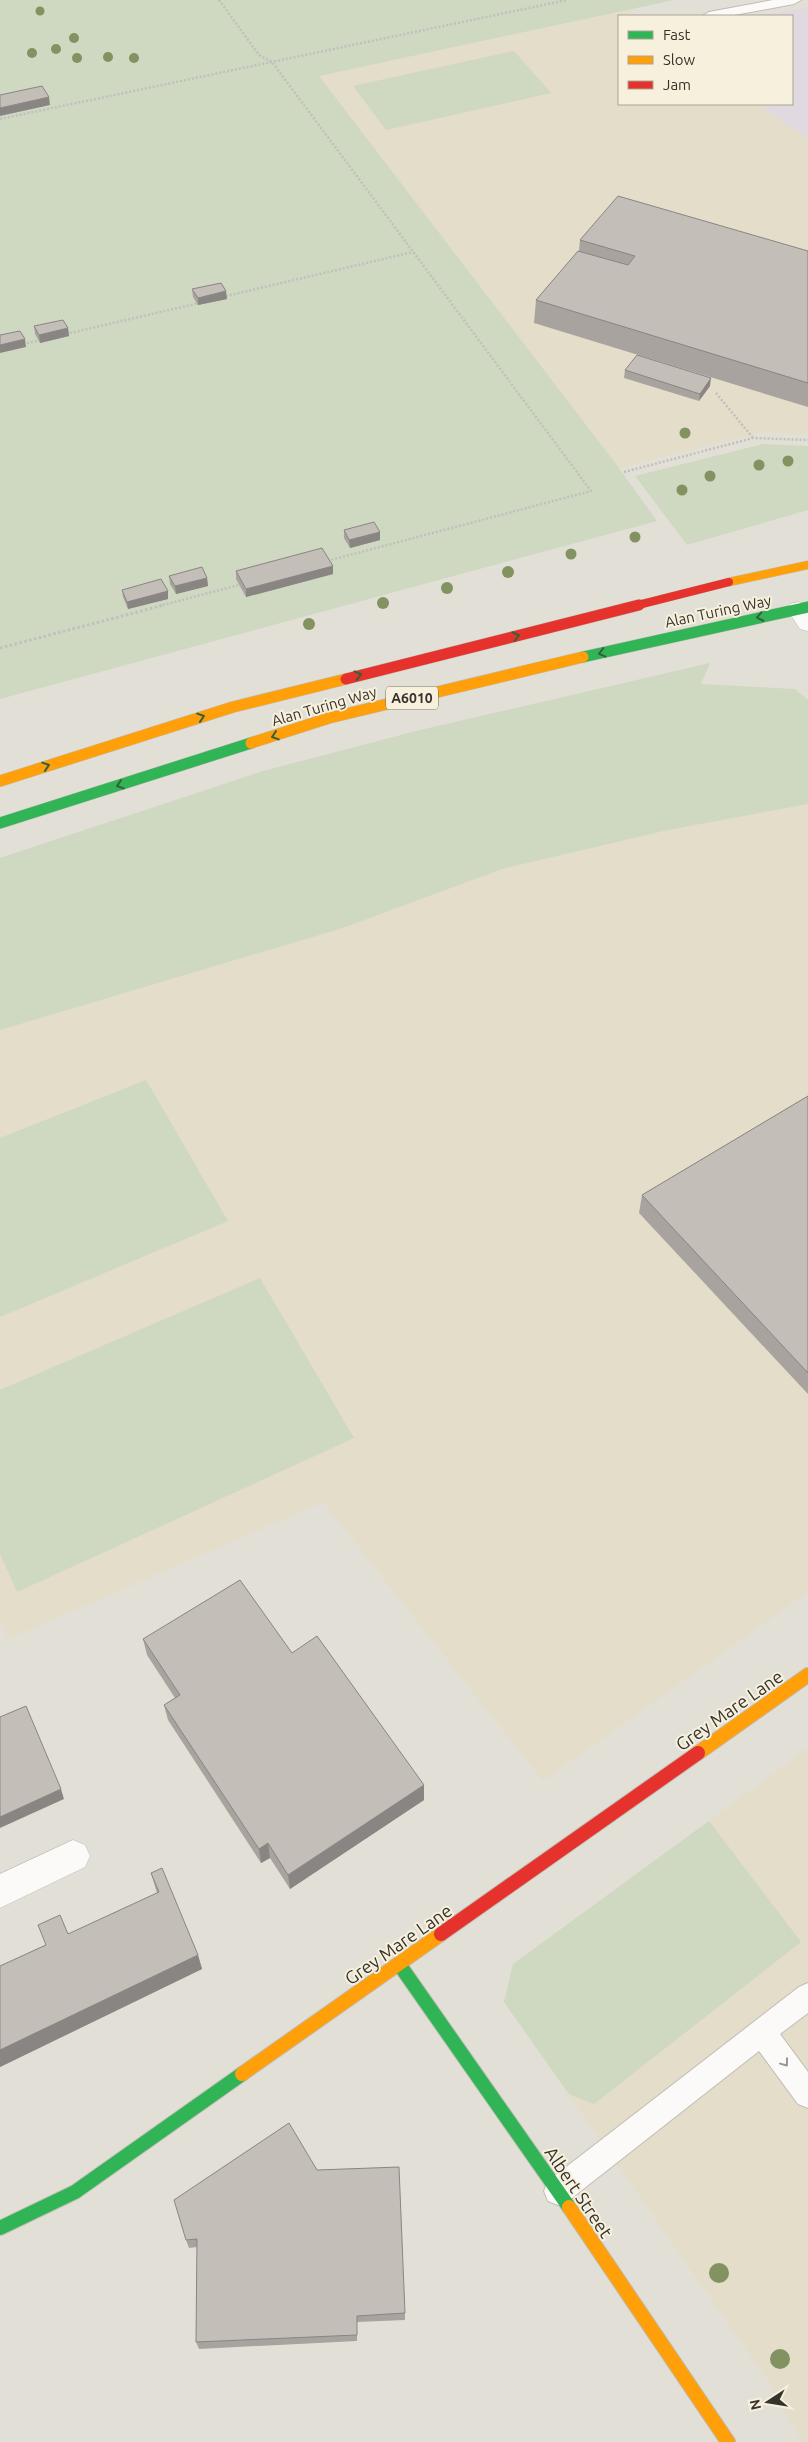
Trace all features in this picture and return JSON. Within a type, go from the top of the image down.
[{"type":"main road","name":"Alan Turing Way","points":[[0,781],[233,707],[729,582],[808,565]]},
{"type":"main road","name":"Alan Turing Way","points":[[0,823],[329,718],[655,640],[805,613]]},
{"type":"main road","name":"Grey Mare Lane","points":[[0,2228],[74,2192],[808,1676]]},
{"type":"main road","name":"Albert Street","points":[[399,1964],[558,2192],[728,2442]]},
{"type":"street","points":[[0,1890],[73,1856]]},
{"type":"lane","points":[[715,15],[794,0]]},
{"type":"lane","points":[[558,2192],[808,1996]]},
{"type":"lane","points":[[762,2032],[808,2094]]},
{"type":"path","points":[[219,0],[259,55],[272,62],[591,491],[324,562]]},
{"type":"path","points":[[0,119],[567,0]]},
{"type":"path","points":[[221,297],[413,252]]},
{"type":"path","points":[[58,336],[202,302]]},
{"type":"path","points":[[19,345],[48,338]]},
{"type":"path","points":[[716,393],[753,438]]},
{"type":"path","points":[[624,472],[753,438],[808,440]]},
{"type":"path","points":[[0,648],[248,582]]},
{"type":"shaded area","points":[[808,7],[808,140],[760,105],[793,105],[793,15],[764,15]]},
{"type":"shaded area","points":[[629,10],[636,15],[618,15],[618,105],[760,105],[808,140],[808,434],[759,433],[619,468],[319,76]]},
{"type":"shaded area","points":[[808,804],[808,1592],[543,1781],[323,1502],[8,1639],[0,1622],[0,1030],[343,928],[502,869],[668,830]]},
{"type":"shaded area","points":[[808,1748],[808,2442],[802,2442],[766,2378],[504,2002],[513,1964]]},
{"type":"green space","points":[[0,0],[674,0],[319,76],[619,468],[657,521],[0,699]]},
{"type":"green space","points":[[514,51],[551,93],[386,130],[353,86]]},
{"type":"green space","points":[[763,444],[808,446],[808,510],[687,545],[635,476]]},
{"type":"green space","points":[[710,663],[701,684],[795,689],[808,700],[808,804],[668,830],[502,869],[343,928],[0,1030],[0,858],[263,771],[420,730]]},
{"type":"green space","points":[[146,1080],[228,1221],[0,1317],[0,1138]]},
{"type":"green space","points":[[260,1278],[354,1438],[17,1592],[0,1554],[0,1390]]},
{"type":"green space","points":[[709,1821],[801,1942],[594,2104],[569,2094],[504,2002],[513,1964]]},
{"type":"building","points":[[42,86],[49,97],[0,108],[0,95]]},
{"type":"building","points":[[618,196],[808,251],[808,383],[536,300],[578,251],[628,265],[635,256],[580,240]]},
{"type":"building","points":[[221,283],[226,291],[198,298],[192,289]]},
{"type":"building","points":[[63,320],[68,328],[39,335],[34,326]]},
{"type":"building","points":[[20,331],[25,339],[0,345],[0,335]]},
{"type":"building","points":[[637,355],[711,378],[700,394],[625,370]]},
{"type":"building","points":[[374,522],[380,532],[349,540],[344,530]]},
{"type":"building","points":[[322,548],[333,566],[246,589],[236,571]]},
{"type":"building","points":[[202,567],[207,578],[175,586],[169,576]]},
{"type":"building","points":[[161,579],[168,591],[127,602],[122,590]]},
{"type":"building","points":[[808,1096],[808,1373],[642,1195]]},
{"type":"building","points":[[240,1580],[292,1653],[317,1636],[424,1785],[288,1875],[268,1843],[259,1849],[164,1705],[180,1695],[143,1639]]},
{"type":"building","points":[[26,1706],[61,1789],[0,1817],[0,1717]]},
{"type":"building","points":[[162,1868],[198,1955],[0,2050],[0,1966],[46,1945],[38,1925],[60,1915],[68,1934],[159,1892],[151,1873]]},
{"type":"building","points":[[289,2123],[317,2170],[399,2167],[405,2313],[357,2316],[357,2335],[196,2342],[197,2239],[186,2240],[174,2200]]},
{"type":"traffic: fast","points":[[583,657],[808,607]]},
{"type":"traffic: fast","points":[[0,823],[251,743]]},
{"type":"traffic: fast","points":[[399,1964],[569,2207]]},
{"type":"traffic: fast","points":[[0,2228],[75,2192],[242,2074]]},
{"type":"traffic: slow","points":[[729,582],[808,565]]},
{"type":"traffic: slow","points":[[251,743],[329,718],[583,657]]},
{"type":"traffic: slow","points":[[0,781],[233,707],[346,679]]},
{"type":"traffic: slow","points":[[698,1753],[808,1675]]},
{"type":"traffic: slow","points":[[242,2074],[441,1934]]},
{"type":"traffic: slow","points":[[569,2207],[728,2442]]},
{"type":"traffic: jam","points":[[346,679],[729,582]]},
{"type":"traffic: jam","points":[[441,1934],[698,1753]]}]
